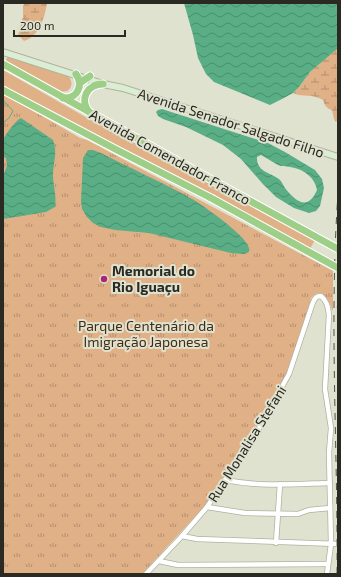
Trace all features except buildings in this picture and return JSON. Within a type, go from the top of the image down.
[{"type":"highway","name":"Avenida Comendador Franco","points":[[3,64],[92,115],[338,249]]},
{"type":"highway","points":[[76,74],[80,83]]},
{"type":"highway","points":[[62,98],[69,98],[74,95],[78,90],[80,83],[88,77]]},
{"type":"highway","points":[[92,115],[84,104],[86,94],[93,86],[103,84]]},
{"type":"highway","name":"Avenida Comendador Franco","points":[[3,90],[211,198],[338,268]]},
{"type":"main road","name":"Avenida Senador Salgado Filho","points":[[5,53],[123,88]]},
{"type":"main road","name":"Avenida Senador Salgado Filho","points":[[58,69],[71,70],[103,84],[123,88],[338,157]]},
{"type":"street","name":"Rua Monalisa Stefani","points":[[146,574],[207,507],[257,432],[289,374],[312,305],[315,298],[318,296],[325,299],[328,306],[329,315],[325,389],[331,428],[329,453],[330,483]]},
{"type":"street","points":[[226,480],[242,483],[330,483],[331,544],[327,574]]},
{"type":"street","points":[[276,543],[280,484]]},
{"type":"street","points":[[207,507],[245,513],[277,514],[298,514],[309,510],[330,508]]},
{"type":"street","points":[[182,536],[197,539],[338,544]]},
{"type":"street","points":[[159,561],[178,565],[328,564]]},
{"type":"green space","points":[[25,3],[47,3],[43,20],[37,31],[29,39],[24,41],[18,35],[23,17],[23,6]]},
{"type":"green space","points":[[338,48],[338,120],[336,122],[332,110],[324,104],[323,100],[293,93],[310,72]]},
{"type":"green space","points":[[8,56],[69,77],[71,87],[67,91],[61,92],[5,62]]},
{"type":"green space","points":[[3,70],[89,119],[217,186],[315,240],[310,249],[198,188],[3,86]]},
{"type":"green space","name":"Parque Centenário da Imigração Japonesa","points":[[3,94],[80,138],[87,140],[333,271],[333,310],[323,295],[318,293],[311,298],[308,313],[286,376],[252,436],[223,481],[202,509],[142,574],[3,574]]},
{"type":"water","points":[[184,3],[338,3],[337,49],[310,72],[293,93],[270,105],[214,82],[206,74],[198,58]]},
{"type":"water","points":[[162,109],[268,143],[285,152],[315,170],[322,179],[324,188],[320,206],[316,211],[309,213],[294,208],[276,197],[241,159],[223,145],[186,127],[163,119],[158,116],[156,112]],"holes":[[[261,155],[280,166],[295,168],[308,174],[314,181],[317,190],[310,201],[302,202],[293,197],[280,180],[262,169],[257,162],[257,157]]]},
{"type":"water","points":[[21,118],[53,140],[55,149],[53,175],[56,199],[55,207],[46,212],[3,219],[3,176],[7,166],[6,158],[3,157],[3,140],[11,128]]},
{"type":"water","points":[[88,150],[101,153],[197,202],[241,236],[248,245],[249,251],[243,254],[231,253],[149,233],[115,230],[101,227],[93,223],[82,209],[81,201],[83,158]]},
{"type":"waterway","points":[[3,100],[13,111],[9,118],[3,123]]},
{"type":"railway","points":[[337,574],[334,289],[338,194]]},
{"type":"place","name":"Memorial do Rio Iguaçu","points":[[104,279]]}]
